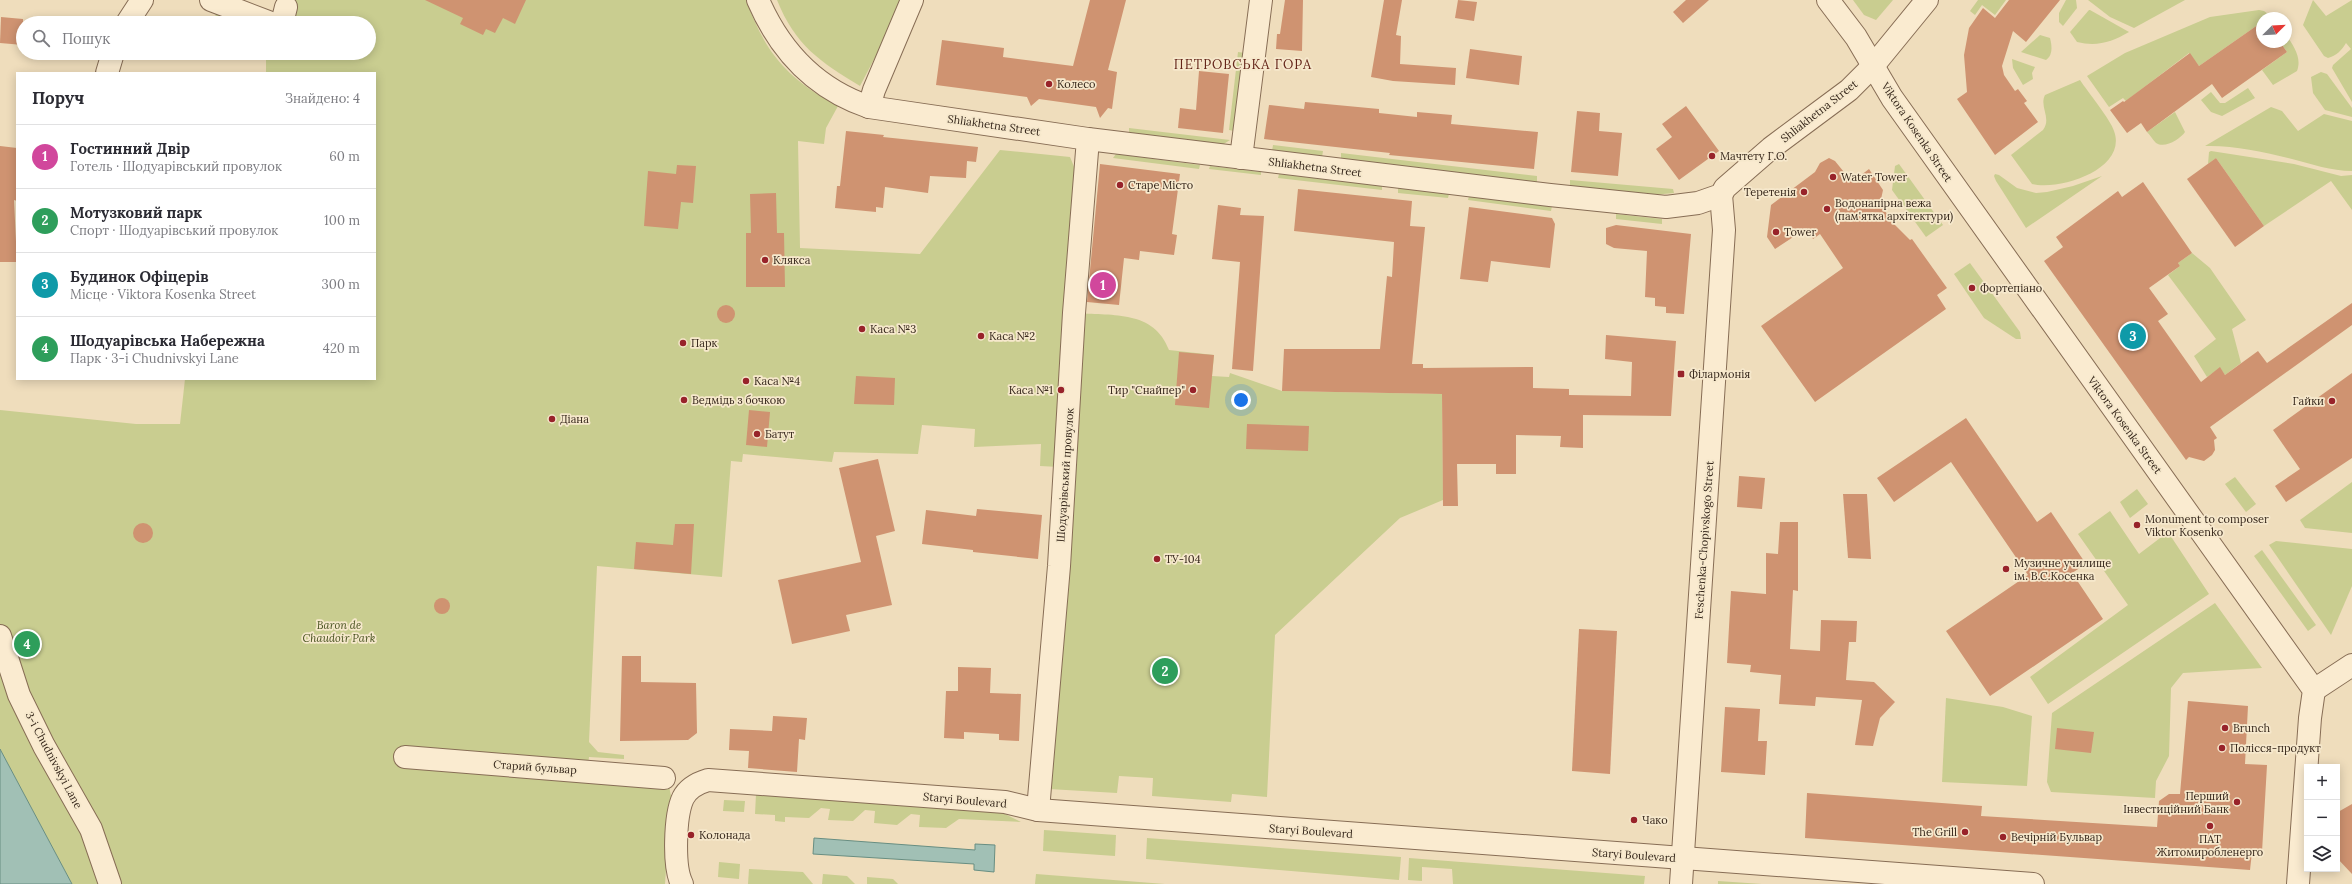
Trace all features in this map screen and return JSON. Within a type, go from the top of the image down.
[{"type":"street","points":[[132,16],[142,0]]},
{"type":"street","points":[[212,0],[253,16]]},
{"type":"street","name":"Shliakhetna Street","points":[[758,0],[771,27],[797,64],[836,93],[869,107],[1088,139],[1666,207],[1698,204],[1721,196],[1725,188],[1771,148],[1849,90],[1873,66],[1926,0]]},
{"type":"street","points":[[869,107],[874,90],[912,0]]},
{"type":"street","points":[[1241,158],[1261,0]]},
{"type":"street","name":"Viktora Kosenka Street","points":[[1828,0],[1856,37],[1892,98],[2314,690]]},
{"type":"street","points":[[107,72],[111,60]]},
{"type":"street","name":"Шодуарівський провулок","points":[[1038,810],[1059,566],[1074,305],[1088,139]]},
{"type":"street","name":"Feschenka-Chopivskogo Street","points":[[1681,884],[1684,859],[1724,230],[1721,196]]},
{"type":"street","name":"3-i Chudnivskyi Lane","points":[[0,636],[19,695],[44,746],[91,829],[110,884]]},
{"type":"street","points":[[2298,884],[2310,718],[2314,690],[2352,665]]},
{"type":"street","name":"Старий бульвар","points":[[405,757],[664,778]]},
{"type":"street","name":"Staryi Boulevard","points":[[682,884],[677,864],[680,809],[684,798],[691,788],[708,780],[1005,802],[1038,810],[2033,884]]},
{"type":"green space","name":"Baron de Chaudoir Park","points":[[288,0],[746,0],[765,41],[780,63],[790,73],[817,94],[838,106],[826,128],[824,144],[798,141],[800,248],[920,254],[1000,150],[1070,157],[1075,169],[1078,313],[1118,315],[1131,318],[1143,322],[1153,328],[1162,337],[1169,350],[1214,355],[1212,376],[1229,377],[1230,373],[1282,391],[1442,394],[1443,500],[1400,518],[1275,635],[1267,797],[1232,794],[1231,802],[1152,796],[1153,778],[1119,776],[1117,793],[1049,789],[1059,467],[1040,466],[1041,444],[974,447],[975,429],[922,425],[918,454],[834,452],[832,462],[743,454],[742,462],[731,461],[722,577],[597,566],[589,742],[598,752],[624,755],[624,759],[589,757],[588,766],[669,786],[671,796],[665,884],[72,884],[0,749],[0,410],[136,424],[180,424],[185,380],[376,380],[376,72],[266,72],[266,60],[376,60],[376,16],[287,16]]},
{"type":"green space","points":[[777,0],[900,0],[882,44],[860,86],[833,69],[810,51],[792,29]]},
{"type":"green space","points":[[1853,0],[1893,0],[1876,20],[1864,15]]},
{"type":"green space","points":[[1978,0],[2006,0],[1995,15],[1982,5],[1975,15],[1970,11]]},
{"type":"green space","points":[[2066,0],[2076,0],[2077,8],[2063,26],[2059,22],[2059,13]]},
{"type":"green space","points":[[2088,0],[2185,0],[2134,28],[2110,17]]},
{"type":"green space","points":[[2313,0],[2326,16],[2352,0],[2352,102],[2332,68],[2333,65],[2351,49],[2346,43],[2334,56],[2328,58],[2324,56],[2303,25]]},
{"type":"green space","points":[[216,9],[233,16],[216,16]]},
{"type":"green space","points":[[2089,10],[2129,32],[2104,43],[2091,44],[2077,42],[2070,32]]},
{"type":"green space","points":[[2259,10],[2265,12],[2256,12],[2256,26],[2199,66],[2189,53],[2126,101],[2123,98],[2109,107],[2087,76],[2125,53],[2210,17]]},
{"type":"green space","points":[[2040,35],[2050,38],[2051,53],[2046,60],[2021,52]]},
{"type":"green space","points":[[2292,43],[2299,61],[2297,71],[2273,85],[2262,70],[2287,52],[2284,48],[2292,48]]},
{"type":"green space","points":[[1238,52],[1245,53],[1234,131],[1229,130]]},
{"type":"green space","points":[[2012,59],[2035,67],[2032,73],[2033,79],[2023,85],[2013,68]]},
{"type":"green space","points":[[2321,72],[2327,74],[2352,108],[2352,117],[2325,110],[2313,93],[2311,77]]},
{"type":"green space","points":[[2080,80],[2112,126],[2116,144],[2111,156],[2102,166],[2089,174],[2074,180],[2059,184],[2032,184],[2011,155],[2043,130],[2046,121],[2043,104],[2045,95]]},
{"type":"green space","points":[[2248,88],[2255,98],[2222,116],[2211,112],[2201,100],[2211,92],[2220,103],[2225,103]]},
{"type":"green space","points":[[2271,107],[2282,111],[2298,131],[2324,114],[2352,121],[2352,171],[2329,169],[2281,156],[2248,150],[2205,146]]},
{"type":"green space","points":[[2175,112],[2185,132],[2180,138],[2168,144],[2160,145],[2156,143],[2147,132]]},
{"type":"green space","points":[[1129,128],[1230,140],[1222,145],[1129,133]]},
{"type":"green space","points":[[1273,145],[1323,151],[1322,157],[1272,151]]},
{"type":"green space","points":[[2211,151],[2294,164],[2341,176],[2352,175],[2352,210],[2331,181],[2264,226],[2216,158],[2208,164],[2209,152]]},
{"type":"green space","points":[[1341,153],[1537,176],[1537,183],[1341,159]]},
{"type":"green space","points":[[1116,154],[1200,165],[1199,169],[1113,158]]},
{"type":"green space","points":[[1899,164],[1943,225],[1926,237],[1892,190],[1895,166]]},
{"type":"green space","points":[[1210,166],[1261,172],[1261,175],[1209,169]]},
{"type":"green space","points":[[1279,174],[1382,186],[1382,190],[1278,178]]},
{"type":"green space","points":[[1995,174],[1999,175],[2017,188],[2036,193],[2073,186],[2102,176],[2026,228],[1996,181],[1994,176]]},
{"type":"green space","points":[[1570,180],[1673,189],[1674,193],[1653,195],[1570,186]]},
{"type":"green space","points":[[1398,188],[1449,194],[1448,198],[1398,193]]},
{"type":"green space","points":[[1469,196],[1552,206],[1551,211],[1468,200]]},
{"type":"green space","points":[[1616,214],[1662,219],[1662,224],[1616,219]]},
{"type":"green space","points":[[2192,253],[2210,268],[2246,320],[2232,329],[2241,363],[2225,375],[2220,368],[2207,377],[2194,356],[2216,339],[2168,275],[2180,266],[2178,263]]},
{"type":"green space","points":[[1970,263],[2020,332],[2021,339],[2016,339],[1984,318],[1954,274]]},
{"type":"green space","points":[[2235,477],[2256,504],[2246,512],[2225,484]]},
{"type":"green space","points":[[2352,482],[2352,533],[2305,528],[2300,520]]},
{"type":"green space","points":[[2137,489],[2148,504],[2130,518],[2120,502]]},
{"type":"green space","points":[[2110,511],[2139,554],[2168,532],[2209,594],[2048,704],[2030,677],[2128,605],[2078,534]]},
{"type":"green space","points":[[2276,541],[2352,549],[2352,586],[2331,635],[2269,545]]},
{"type":"green space","points":[[2262,550],[2316,625],[2308,631],[2254,556]]},
{"type":"green space","points":[[2215,603],[2262,668],[2183,673],[2171,688],[2169,756],[2156,781],[2155,798],[2051,792],[2047,782],[2052,713]]},
{"type":"green space","points":[[1946,698],[2003,707],[2032,716],[2027,786],[1942,782]]},
{"type":"green space","points":[[756,794],[997,810],[1021,822],[959,819],[946,828],[919,827],[920,815],[911,814],[897,825],[874,823],[875,811],[865,810],[853,821],[828,820],[830,809],[821,808],[809,818],[785,817],[785,822],[775,821],[775,815],[755,814]]},
{"type":"green space","points":[[724,800],[745,801],[744,812],[723,811]]},
{"type":"green space","points":[[1044,830],[1116,835],[1115,856],[1043,851]]},
{"type":"green space","points":[[1147,838],[1401,857],[1399,880],[1146,859]]},
{"type":"green space","points":[[1409,858],[1645,876],[1644,884],[1453,884],[1452,869],[1422,867],[1422,881],[1408,880]]},
{"type":"green space","points":[[719,862],[740,864],[739,879],[718,877]]},
{"type":"green space","points":[[749,869],[803,872],[813,884],[748,884]]},
{"type":"green space","points":[[823,874],[847,876],[855,884],[822,884]]},
{"type":"green space","points":[[1036,874],[1165,884],[1035,884]]},
{"type":"green space","points":[[867,877],[893,879],[898,884],[867,884]]},
{"type":"green space","points":[[1718,881],[1762,884],[1718,884]]},
{"type":"water","points":[[0,749],[72,884],[0,884]]},
{"type":"water","points":[[814,838],[975,850],[975,844],[995,845],[994,872],[974,870],[974,864],[813,854]]},
{"type":"building","points":[[425,0],[526,0],[515,24],[503,18],[495,33],[486,29],[483,35],[460,24],[463,18]]},
{"type":"building","points":[[1090,0],[1126,0],[1108,70],[1117,72],[1112,109],[1108,108],[1100,118],[1096,107],[1039,99],[1031,106],[1027,97],[936,85],[942,40],[1004,48],[1003,57],[1073,66]]},
{"type":"building","points":[[1285,0],[1303,0],[1302,51],[1276,49],[1277,34],[1280,34]]},
{"type":"building","points":[[1384,0],[1402,0],[1396,35],[1401,36],[1400,64],[1456,68],[1455,85],[1393,81],[1371,77]]},
{"type":"building","points":[[1458,0],[1477,2],[1474,21],[1455,18]]},
{"type":"building","points":[[1686,0],[1709,0],[1683,23],[1673,12]]},
{"type":"building","points":[[2009,0],[2060,0],[2026,42],[2013,31],[2002,66],[2004,75],[2015,91],[2018,89],[2027,101],[2024,103],[2038,122],[1995,155],[1957,99],[1967,92],[1964,55],[1969,28],[1983,8],[1995,18]]},
{"type":"building","points":[[1,17],[16,18],[16,44],[0,43]]},
{"type":"building","points":[[2256,26],[2256,48],[2284,48],[2287,52],[2222,98],[2212,84],[2147,132],[2141,123],[2127,133],[2110,110],[2123,101],[2124,102],[2190,53],[2199,66]]},
{"type":"building","points":[[1470,49],[1522,56],[1519,85],[1466,78]]},
{"type":"building","points":[[1199,71],[1229,74],[1223,133],[1178,128],[1180,108],[1196,110]]},
{"type":"building","points":[[1305,102],[1379,109],[1379,113],[1417,117],[1417,112],[1452,115],[1451,124],[1538,132],[1534,169],[1389,155],[1390,153],[1264,139],[1269,105],[1304,109]]},
{"type":"building","points":[[1686,106],[1719,151],[1679,180],[1656,149],[1672,137],[1662,124]]},
{"type":"building","points":[[1577,111],[1600,113],[1599,131],[1622,133],[1618,176],[1571,172]]},
{"type":"building","points":[[846,131],[884,135],[883,137],[978,147],[976,162],[967,161],[966,178],[930,176],[928,193],[885,187],[883,208],[876,207],[876,212],[835,208],[837,186],[840,186]]},
{"type":"building","points":[[0,146],[16,148],[16,201],[14,200],[16,262],[0,262]]},
{"type":"building","points":[[1829,158],[1835,161],[1852,182],[1869,169],[1883,190],[1880,204],[1894,224],[1910,240],[1912,239],[1947,288],[1937,295],[1946,309],[1815,402],[1761,326],[1843,268],[1820,234],[1813,239],[1807,228],[1775,249],[1767,237],[1771,205],[1815,172],[1820,163]]},
{"type":"building","points":[[2216,158],[2264,226],[2235,247],[2187,179]]},
{"type":"building","points":[[1100,164],[1180,174],[1172,234],[1177,235],[1174,255],[1140,251],[1139,260],[1124,258],[1119,305],[1087,302]]},
{"type":"building","points":[[677,165],[696,166],[693,203],[681,202],[678,229],[644,226],[648,171],[676,174]]},
{"type":"building","points":[[2143,182],[2192,253],[2178,263],[2180,266],[2149,288],[2168,314],[2158,321],[2201,382],[2220,367],[2225,375],[2258,351],[2267,363],[2352,303],[2352,325],[2210,427],[2217,438],[2214,440],[2215,450],[2212,455],[2204,461],[2189,457],[2186,460],[2044,261],[2063,247],[2056,237],[2118,191],[2122,197]]},
{"type":"building","points":[[1298,189],[1412,201],[1410,226],[1425,227],[1412,364],[1423,364],[1423,368],[1533,367],[1533,388],[1569,389],[1569,395],[1631,396],[1632,362],[1605,359],[1606,335],[1676,341],[1671,416],[1583,415],[1583,448],[1560,447],[1561,436],[1516,435],[1516,474],[1496,474],[1496,464],[1457,464],[1458,506],[1443,506],[1442,394],[1282,391],[1284,349],[1380,349],[1387,276],[1392,277],[1394,242],[1294,231]]},
{"type":"building","name":"Клякса","points":[[776,193],[777,233],[784,233],[785,287],[746,287],[746,233],[751,233],[750,194]]},
{"type":"building","points":[[1218,205],[1241,208],[1240,215],[1264,216],[1253,371],[1232,369],[1240,262],[1212,259]]},
{"type":"building","points":[[1469,207],[1552,218],[1555,224],[1550,268],[1491,261],[1488,282],[1460,279]]},
{"type":"building","points":[[1616,225],[1691,234],[1684,314],[1666,313],[1666,307],[1655,306],[1655,298],[1645,297],[1647,251],[1614,248],[1606,244],[1606,228]]},
{"type":"building","points":[[726,305],[732,308],[735,314],[732,320],[726,323],[720,320],[717,314],[720,308]]},
{"type":"building","name":"Тир \"Снайпер\"","points":[[1179,352],[1214,355],[1209,408],[1175,405]]},
{"type":"building","name":"Гайки","points":[[2352,373],[2352,458],[2286,502],[2275,486],[2300,469],[2273,430]]},
{"type":"building","points":[[856,376],[895,378],[894,405],[854,404]]},
{"type":"building","name":"Батут","points":[[749,410],[770,412],[767,447],[746,445]]},
{"type":"building","points":[[1966,418],[2037,522],[2051,512],[2086,564],[2072,573],[2103,619],[1990,696],[1946,631],[2028,575],[1951,462],[1894,502],[1877,478]]},
{"type":"building","points":[[1247,424],[1309,426],[1308,451],[1246,449]]},
{"type":"building","points":[[878,459],[895,531],[876,536],[892,605],[846,615],[850,631],[792,644],[778,580],[861,562],[839,468]]},
{"type":"building","points":[[1739,476],[1765,478],[1762,509],[1737,507]]},
{"type":"building","points":[[1843,494],[1867,494],[1871,559],[1848,558]]},
{"type":"building","points":[[977,509],[1042,515],[1038,559],[973,552],[973,550],[922,544],[926,510],[976,516]]},
{"type":"building","points":[[1780,522],[1798,522],[1798,591],[1793,590],[1790,649],[1820,651],[1821,620],[1857,621],[1856,642],[1849,642],[1846,680],[1874,682],[1895,702],[1880,718],[1873,746],[1855,745],[1862,700],[1816,697],[1815,706],[1779,704],[1781,675],[1750,672],[1751,665],[1727,663],[1731,591],[1766,594],[1766,553],[1778,554]]},
{"type":"building","points":[[143,523],[150,526],[153,533],[150,540],[143,543],[136,540],[133,533],[136,526]]},
{"type":"building","points":[[675,524],[694,524],[691,574],[634,569],[636,542],[673,545]]},
{"type":"building","points":[[439,598],[445,598],[450,603],[448,612],[445,614],[439,614],[434,609],[434,603]]},
{"type":"building","points":[[1579,629],[1617,631],[1610,774],[1572,771]]},
{"type":"building","points":[[622,656],[641,656],[641,682],[696,683],[697,733],[688,740],[620,741]]},
{"type":"building","points":[[958,667],[991,668],[990,693],[1021,694],[1019,741],[999,740],[999,734],[964,732],[964,739],[944,738],[946,691],[958,691]]},
{"type":"building","points":[[2188,701],[2248,706],[2245,764],[2267,765],[2262,852],[2252,852],[2250,870],[1805,838],[1807,793],[1982,806],[1981,816],[2157,827],[2159,801],[2169,794],[2180,794]]},
{"type":"building","points":[[1725,707],[1760,709],[1758,741],[1767,741],[1765,775],[1721,772]]},
{"type":"building","points":[[773,716],[807,718],[805,740],[799,739],[797,772],[748,768],[749,751],[729,750],[730,729],[772,731]]},
{"type":"building","points":[[2057,728],[2094,732],[2091,753],[2055,749]]},
{"type":"building","points":[[2352,804],[2352,874],[2340,861],[2340,811]]},
{"type":"place","name":"Колесо","points":[[1049,84]]},
{"type":"place","name":"Мачтету Г.О.","points":[[1712,156]]},
{"type":"place","name":"Water Tower","points":[[1833,177]]},
{"type":"place","name":"Старе Місто","points":[[1120,185]]},
{"type":"place","name":"Теретенія","points":[[1804,192]]},
{"type":"place","name":"Водонапірна вежа (пам'ятка архітектури)","points":[[1827,209]]},
{"type":"place","name":"Tower","points":[[1776,232]]},
{"type":"place","name":"Клякса","points":[[765,260]]},
{"type":"place","name":"Гостинний Двір","points":[[1103,285]]},
{"type":"place","name":"Фортепіано","points":[[1972,288]]},
{"type":"place","name":"Каса №3","points":[[862,329]]},
{"type":"place","name":"Каса №2","points":[[981,336]]},
{"type":"place","name":"Будинок Офіцерів","points":[[2133,336]]},
{"type":"place","name":"Парк","points":[[683,343]]},
{"type":"place","name":"Філармонія","points":[[1681,374]]},
{"type":"place","name":"Каса №4","points":[[746,381]]},
{"type":"place","name":"Каса №1","points":[[1061,390]]},
{"type":"place","name":"Тир \"Снайпер\"","points":[[1193,390]]},
{"type":"place","name":"Ведмідь з бочкою","points":[[684,400]]},
{"type":"place","name":"Гайки","points":[[2332,401]]},
{"type":"place","name":"Діана","points":[[552,419]]},
{"type":"place","name":"Батут","points":[[757,434]]},
{"type":"place","name":"Monument to composer Viktor Kosenko","points":[[2137,525]]},
{"type":"place","name":"ТУ-104","points":[[1157,559]]},
{"type":"place","name":"Музичне училище ім. В.С.Косенка","points":[[2006,569]]},
{"type":"place","name":"Шодуарівська Набережна","points":[[27,644]]},
{"type":"place","name":"Мотузковий парк","points":[[1165,671]]},
{"type":"place","name":"Brunch","points":[[2225,728]]},
{"type":"place","name":"Полісся-продукт","points":[[2222,748]]},
{"type":"place","name":"Перший Інвестиційний Банк","points":[[2237,802]]},
{"type":"place","name":"Чако","points":[[1634,820]]},
{"type":"place","name":"ПАТ Житомиробленерго","points":[[2210,826]]},
{"type":"place","name":"The Grill","points":[[1965,832]]},
{"type":"place","name":"Колонада","points":[[691,835]]},
{"type":"place","name":"Вечірній Бульвар","points":[[2003,837]]},
{"type":"district","name":"ПЕТРОВСЬКА ГОРА","points":[[1243,64]]}]
